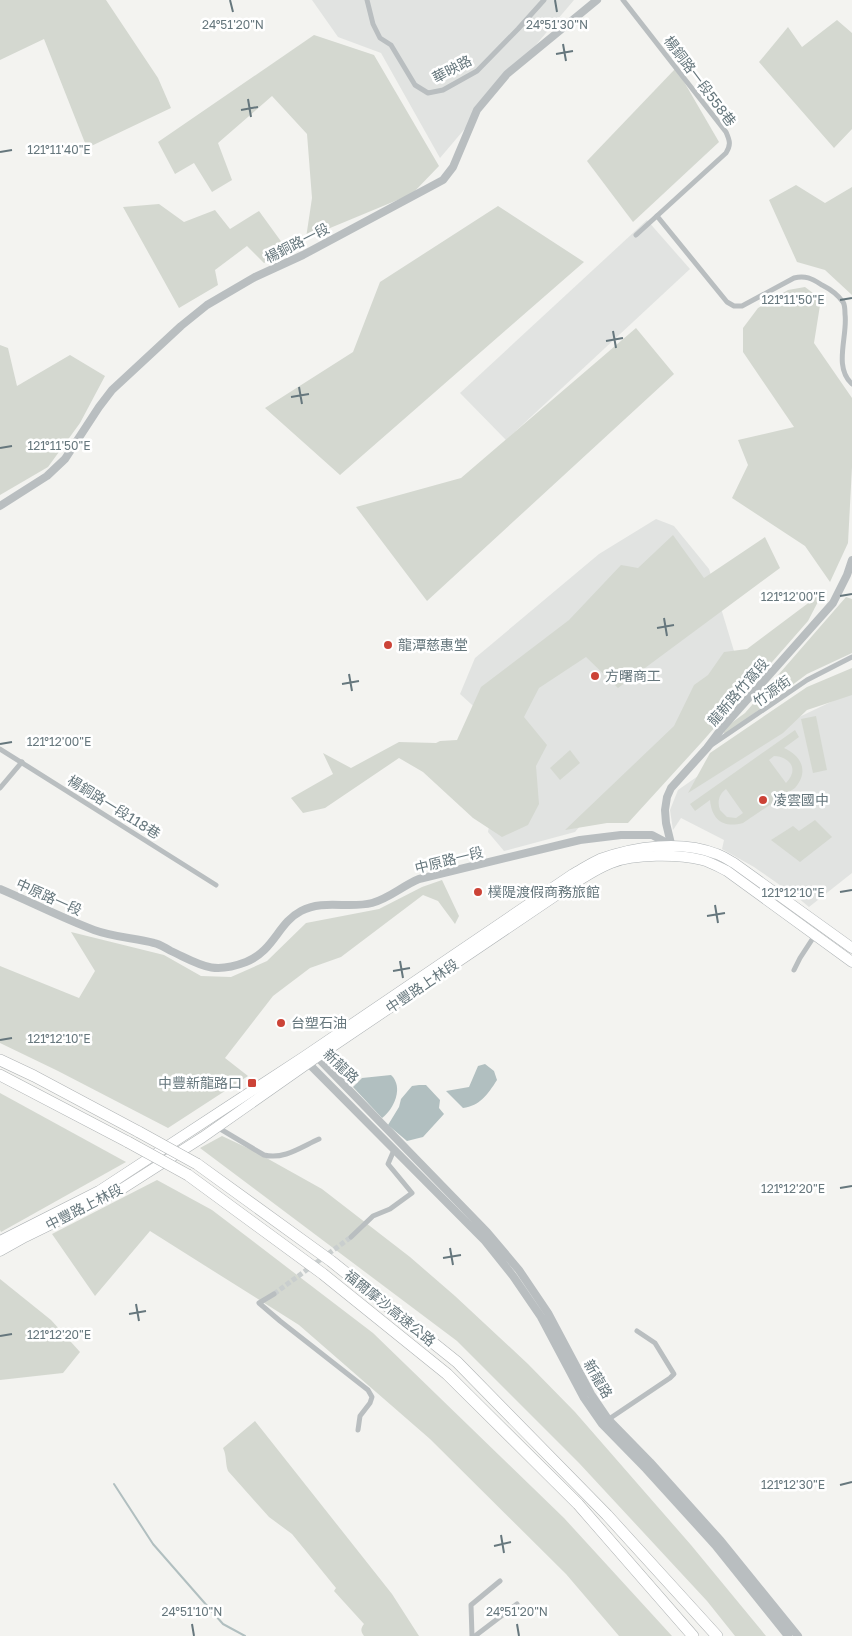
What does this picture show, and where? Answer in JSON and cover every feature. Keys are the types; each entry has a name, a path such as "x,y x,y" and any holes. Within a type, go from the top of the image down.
{"highway":[{"name":"福爾摩沙高速公路","path":"0,1060 34,1076 197,1164 331,1261 457,1362 607,1515 717,1636"},
{"name":"福爾摩沙高速公路","path":"0,1076 188,1175 323,1274 448,1374 578,1504 693,1636"}],"main road":[{"name":"中豐路上林段","path":"0,1251 117,1192 216,1127 573,874 598,860 643,848 672,851 704,860 727,871 852,962"},
{"name":"中豐路上林段","path":"672,851 693,848 716,854 734,863 852,948"},
{"name":"中豐路上林段","path":"0,1241 99,1191 310,1059"}],"street":[{"name":"華映路","path":"366,0 373,24 380,38 391,45 415,85 428,93 442,90 477,71 518,30 544,0"},
{"name":"楊銅路一段","path":"0,506 47,476 59,465 112,390 181,326 207,305 442,180 453,168 477,110 507,74 597,0"},
{"name":"楊銅路一段558巷","path":"623,0 726,132 730,141 730,147 726,153 636,235"},
{"path":"657,216 727,302 734,306 742,306 803,275 831,290 844,304 846,322 842,364 846,378 852,384"},
{"name":"龍新路竹窩段","path":"672,851 665,810 671,788 833,603 852,560"},
{"name":"竹源街","path":"707,748 807,680 852,657"},
{"name":"楊銅路一段118巷","path":"0,748 216,885"},
{"path":"0,788 22,762"},
{"name":"中原路一段","path":"0,889 96,931 156,943 204,967 228,968 258,956 300,911 333,904 358,906 372,903 393,895 404,886 419,879 580,840 621,835 652,835 672,851"},
{"path":"794,970 815,935"},
{"name":"新龍路","path":"310,1059 394,1150 485,1241 513,1276 541,1317 584,1398 715,1545 788,1636"},
{"name":"新龍路","path":"310,1059 487,1232 519,1270 548,1313 605,1422 650,1462 720,1541 798,1636"},
{"path":"216,1127 264,1155 272,1157 285,1155 319,1139"},
{"path":"351,1236 372,1216 390,1209 412,1193 388,1164 394,1150"},
{"path":"274,1294 259,1303 368,1390 372,1397 370,1403 360,1416 358,1430"},
{"path":"605,1422 674,1374 656,1343 637,1331"},
{"path":"474,1636 471,1605 500,1581"},
{"path":"474,1636 517,1604"}],"shaded area":[{"path":"0,0 106,0 158,78 171,108 87,148 44,39 0,60"},
{"path":"312,0 574,0 440,158 381,53 338,37"},
{"path":"837,20 852,33 852,129 834,148 759,62 788,27 802,47"},
{"path":"314,35 374,55 439,166 412,194 306,238 312,198 307,134 272,96 218,143 232,180 212,192 194,163 175,174 158,142"},
{"path":"676,68 719,142 633,222 587,161"},
{"path":"796,185 825,203 852,187 852,295 825,270 797,262 769,200"},
{"path":"159,204 184,222 215,210 230,229 259,211 288,251 264,263 247,246 215,270 218,285 179,308 123,207"},
{"path":"498,206 584,262 340,475 265,408 353,352 380,282"},
{"path":"647,220 690,269 506,440 460,393"},
{"path":"805,287 821,299 814,343 852,398 852,467 848,543 830,582 805,546 732,498 748,465 738,440 794,427 743,352 743,328 758,308 788,290"},
{"path":"636,328 674,374 427,601 356,507 461,478"},
{"path":"0,345 8,348 17,386 70,355 105,376 80,423 48,467 0,495"},
{"name":"方曙商工","path":"656,519 674,526 709,569 734,651 704,711 596,807 575,832 504,851 488,832 493,803 513,742 460,694 475,658 599,554"},
{"path":"673,535 704,578 765,537 780,568 618,688 586,657 539,688 524,717 547,745 536,766 539,804 528,825 502,837 473,818 423,772 399,758 325,808 303,813 291,798 333,774 323,753 351,768 399,742 436,743 457,740 481,687 569,620 621,565 638,568"},
{"path":"823,592 808,621 628,823 607,823 565,830 674,726 694,685 708,675 724,652 747,649"},
{"path":"846,597 852,599 852,653 807,674 725,734 723,731 726,727 745,713"},
{"path":"852,668 852,695 807,710 783,733 688,793 710,753 807,687"},
{"name":"凌雲國中","path":"852,692 852,873 809,907 754,867 722,849 724,840 681,818 673,830 670,810 678,790 748,741"},
{"path":"816,716 827,770 813,773 801,719"},
{"path":"795,730 799,737 784,748 795,755 802,765 802,776 795,788 743,823 730,824 720,821 713,813 710,800 695,811 690,804","holes":["774,756 785,759 791,765 792,773 786,783 769,760","726,789 743,813 736,818 727,817 720,810 719,798"]},
{"path":"570,750 580,763 560,780 550,768"},
{"path":"815,820 832,837 800,862 771,840 793,826 799,831"},
{"path":"442,880 459,916 455,924 438,901 423,895 341,957 310,968 273,996 225,1058 248,1076 168,1128 0,1043 0,966 79,998 95,971 71,932 164,955 201,976 231,977 267,961 306,923 379,909 422,887"},
{"path":"485,1064 494,1071 497,1080 479,1102 463,1108 446,1091 469,1087 478,1066"},
{"path":"391,1075 397,1086 396,1098 394,1104 382,1118 353,1087 362,1078"},
{"path":"426,1085 440,1100 439,1108 444,1114 423,1137 407,1141 388,1125 399,1107 401,1099 412,1086"},
{"path":"0,1093 126,1162 1,1232"},
{"path":"222,1136 254,1151 322,1189 410,1257 455,1296 528,1364 575,1412 691,1545 766,1636 735,1636 707,1601 579,1463 457,1341 200,1148"},
{"path":"157,1180 212,1210 373,1333 564,1518 672,1636 619,1636 566,1574 430,1439 299,1325 150,1231 95,1296 52,1234"},
{"path":"0,1279 51,1320 80,1352 63,1373 0,1380"},
{"path":"255,1421 392,1594 419,1636 364,1636 361,1630 364,1624 334,1591 336,1588 292,1534 269,1517 228,1471 223,1448"}],"waterway":[{"path":"114,1484 153,1544 223,1624 245,1636"}],"tunnel":[{"path":"274,1294 351,1237"}],"place":[{"name":"龍潭慈惠堂","path":"388,645"},
{"name":"方曙商工","path":"595,676"},
{"name":"凌雲國中","path":"763,800"},
{"name":"樸隄渡假商務旅館","path":"478,892"},
{"name":"台塑石油","path":"281,1023"},
{"name":"中豐新龍路口","path":"252,1083"}]}
